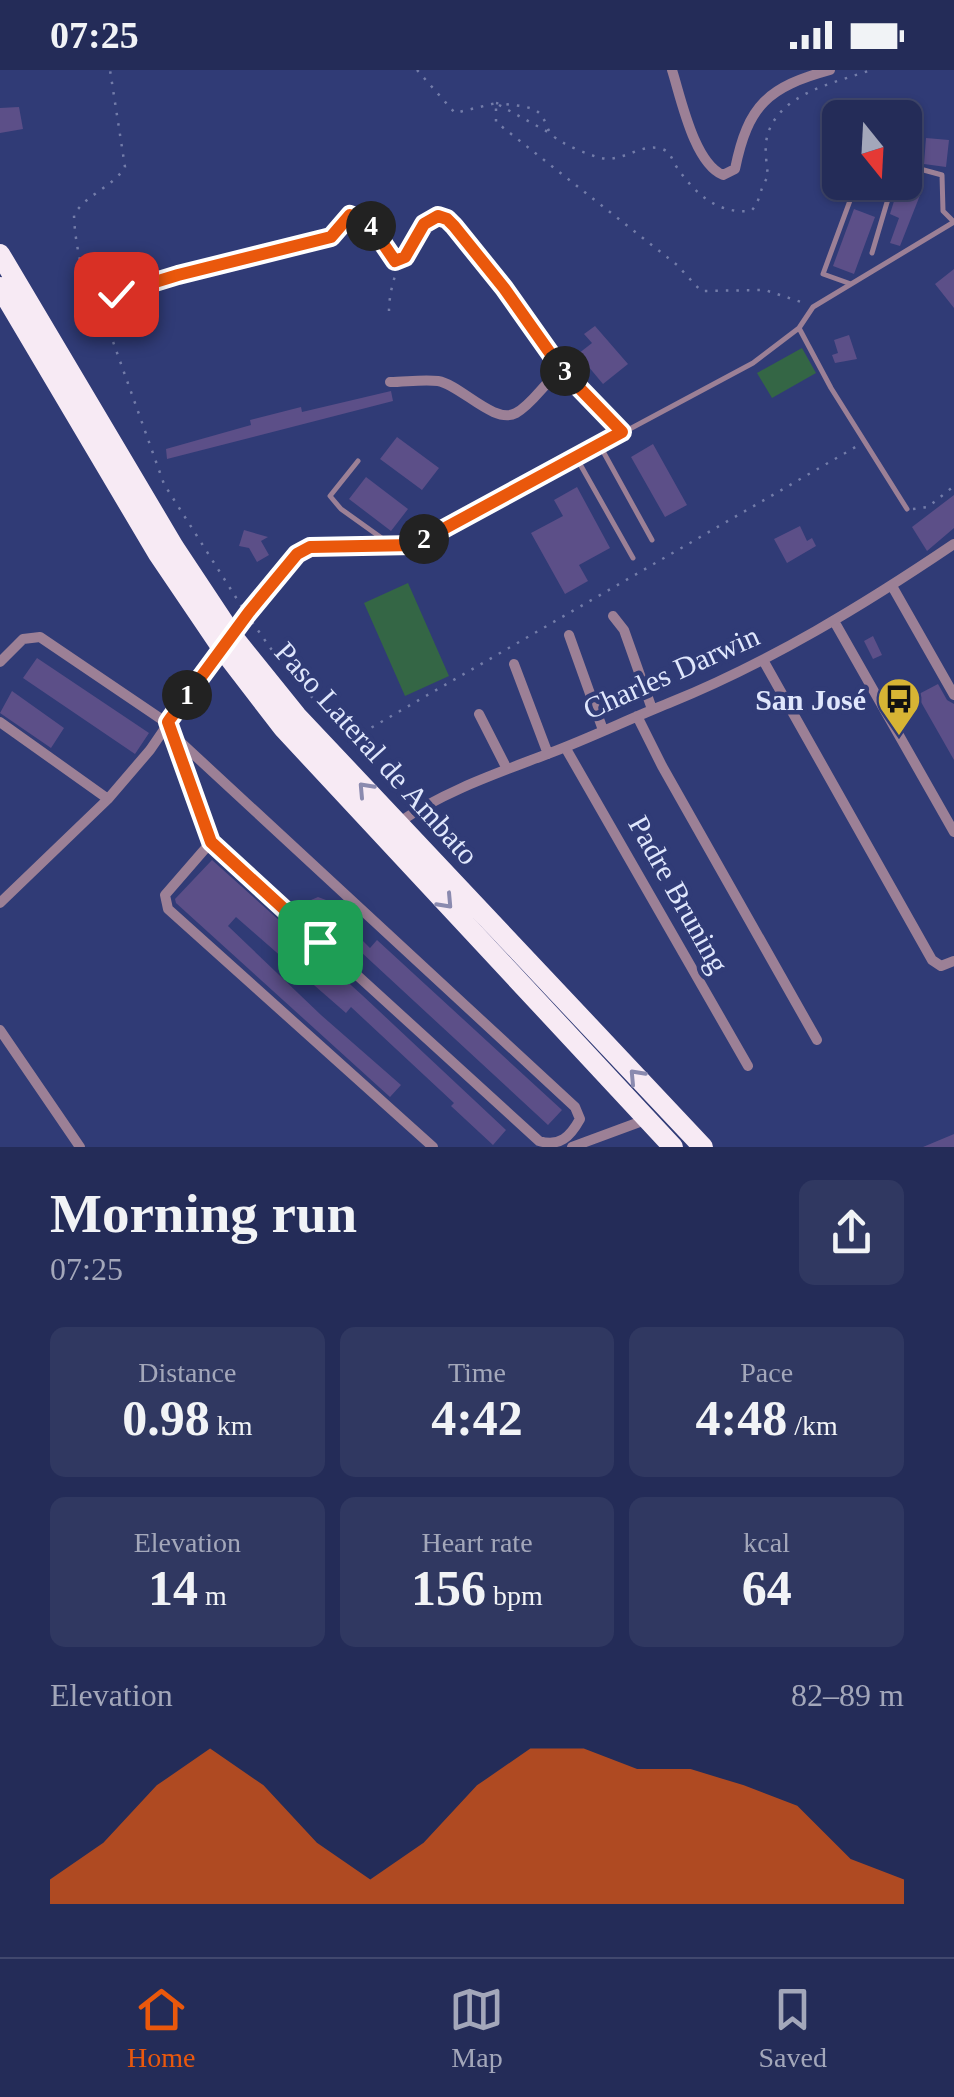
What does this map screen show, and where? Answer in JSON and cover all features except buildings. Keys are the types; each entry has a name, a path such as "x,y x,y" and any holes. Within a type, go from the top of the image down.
{"highway":[{"name":"Paso Lateral de Ambato","path":"0,254 174,547 235,638 297,716 397,824 673,1147"},
{"name":"Paso Lateral de Ambato","path":"0,287 158,554 223,650 283,728 702,1147"}],"street":[{"path":"672,70 700,150 709,165 724,174 735,169 742,136 753,112 771,93 793,80 830,70"},
{"path":"390,382 450,385 497,414 509,416 520,411 562,370 622,432"},
{"name":"Charles Darwin","path":"397,824 420,808 506,769 565,748 762,660 892,586 954,544"},
{"path":"892,586 954,695"},
{"path":"613,616 624,630 652,709"},
{"path":"834,621 954,832"},
{"path":"569,634 603,730"},
{"path":"0,662 23,639 40,638 168,722 211,842 539,1144 554,1144 570,1135 580,1119 575,1106 176,738"},
{"path":"762,660 932,960 941,966 954,962"},
{"path":"0,903 108,800 150,750 209,664"},
{"path":"514,664 548,754"},
{"path":"479,714 506,769"},
{"path":"637,716 816,1040"},
{"path":"0,722 108,800"},
{"name":"Padre Bruning","path":"565,748 748,1066"},
{"path":"211,842 164,895 168,909 433,1147"},
{"path":"2,1036 80,1147"},
{"path":"572,1147 646,1119"}],"lane":[{"path":"209,664 297,554 310,547 414,545 753,363 799,328 812,307 954,221 942,212 942,175 922,170"},
{"path":"851,284 823,274 855,187 888,198 872,254"},
{"path":"799,328 907,510"},
{"path":"599,444 652,540"},
{"path":"576,457 633,558"},
{"path":"358,462 330,496 341,510 392,546"}],"path":[{"path":"110,70 125,168 74,215 74,230 93,302 106,322 172,498 279,660 350,740 865,442"},
{"path":"417,70 455,113 496,103 496,122 677,265 701,291 765,290 786,294 812,307"},
{"path":"498,104 550,133"},
{"path":"106,322 105,307 116,294 331,237 350,215 369,223 395,261 405,257"},
{"path":"389,311 389,291 424,224 438,216 447,219 504,288 562,370"},
{"path":"907,510 928,506 954,486"}],"green space":[{"path":"802,348 816,373 772,398 757,373"},
{"path":"408,583 449,676 405,696 364,603"}],"place":[{"name":"San José","path":"899,737"}],"route":[{"path":"116,294 331,237 350,215 369,223 395,261 405,257 424,224 438,216 454,226 562,370 622,432 414,545 310,547 297,554 168,722 211,842 320,942"}]}
